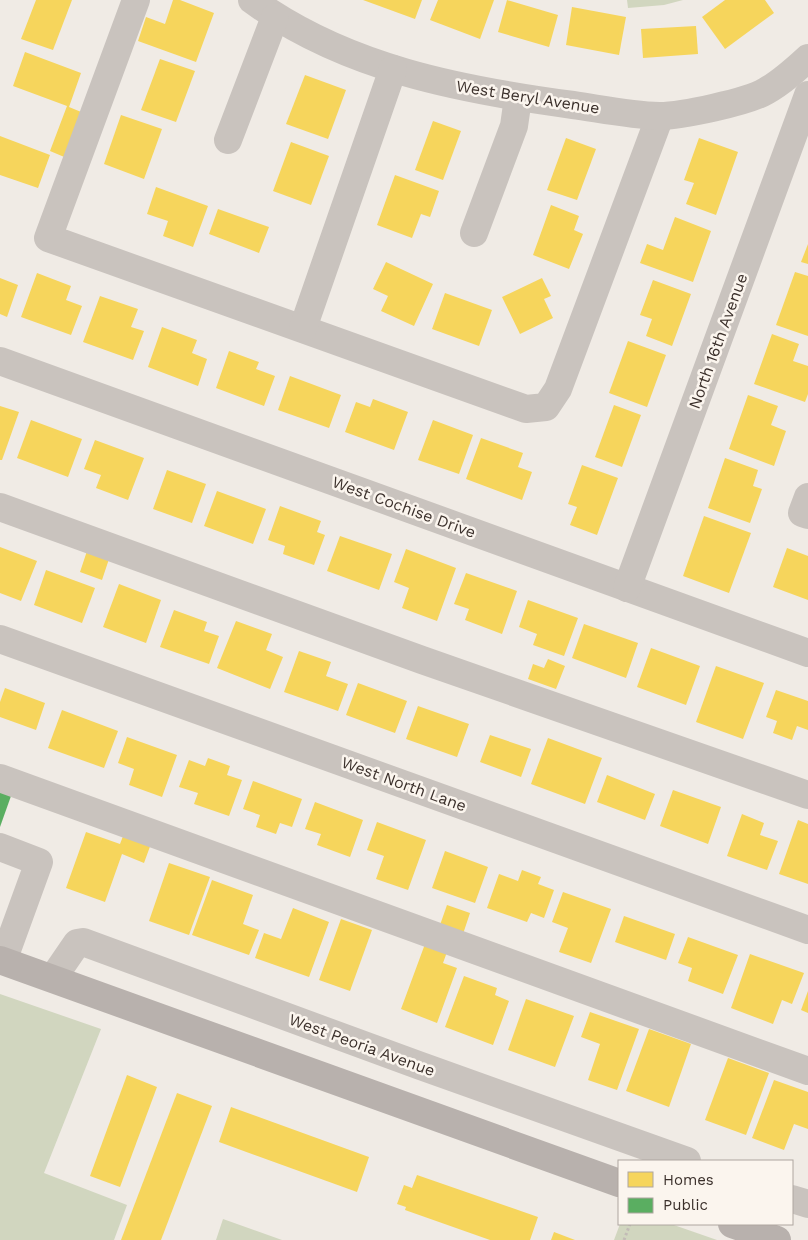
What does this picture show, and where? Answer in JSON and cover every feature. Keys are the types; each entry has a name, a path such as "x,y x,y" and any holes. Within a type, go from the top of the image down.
{"main road":[{"path":"2,960 618,1183"},
{"path":"735,1225 777,1240"}],"street":[{"path":"136,0 48,238 526,409 546,407 562,380 660,116"},
{"name":"West Beryl Avenue","path":"252,0 274,16 325,41 393,69 466,89 518,98 660,116 715,107 764,92 801,88"},
{"path":"228,140 274,16"},
{"name":"North 16th Avenue","path":"627,588 801,88 808,58"},
{"path":"303,328 393,69"},
{"path":"474,233 514,126 518,98"},
{"name":"West Cochise Drive","path":"0,361 808,653"},
{"path":"808,496 802,513 808,515"},
{"path":"0,507 422,660 808,795"},
{"name":"West North Lane","path":"0,639 808,930"},
{"path":"0,778 808,1071"},
{"path":"0,847 39,862 2,960"},
{"name":"West Peoria Avenue","path":"53,978 77,943 83,942 418,1066 684,1160"},
{"path":"793,1199 808,1204"}],"path":[{"path":"624,1240 630,1225"}],"green space":[{"path":"627,0 683,0 664,5 628,8"},
{"path":"0,994 101,1029 44,1173 127,1205 114,1240 0,1240"},
{"path":"223,1219 282,1240 216,1240"},
{"path":"620,1225 674,1225 717,1240 614,1240"}],"building: Homes":[{"path":"36,0 72,0 53,50 21,39"},
{"path":"173,0 180,0 214,13 196,62 138,41 146,17 165,24"},
{"path":"363,0 422,0 415,19"},
{"path":"438,0 494,0 480,39 430,20"},
{"path":"507,0 558,15 549,47 498,32"},
{"path":"725,0 765,0 774,13 725,49 702,17"},
{"path":"572,7 626,17 619,55 566,45"},
{"path":"696,26 698,54 643,58 641,29"},
{"path":"25,52 81,73 69,107 86,114 69,159 50,151 67,106 13,86"},
{"path":"160,59 195,71 176,122 141,110"},
{"path":"305,75 346,90 328,139 286,124"},
{"path":"121,115 162,129 144,179 104,164"},
{"path":"433,121 461,131 443,180 415,170"},
{"path":"0,136 50,155 38,188 0,175"},
{"path":"566,138 596,149 577,200 547,190"},
{"path":"699,138 738,152 716,215 686,204 694,183 684,180"},
{"path":"291,142 329,156 311,205 273,191"},
{"path":"395,175 439,191 430,217 421,214 412,238 377,225"},
{"path":"156,187 208,206 193,247 163,236 168,221 147,214"},
{"path":"551,205 579,216 574,230 583,234 569,269 533,255"},
{"path":"218,209 269,227 259,253 209,234"},
{"path":"675,217 711,231 693,282 640,263 647,244 663,250"},
{"path":"808,244 808,264 801,262"},
{"path":"386,262 433,284 414,326 381,311 388,296 373,289"},
{"path":"795,272 808,276 808,336 776,325"},
{"path":"37,273 71,286 66,300 82,306 71,335 21,317"},
{"path":"0,278 18,285 7,317 0,314"},
{"path":"542,278 551,296 544,299 553,318 520,334 502,297"},
{"path":"653,280 691,294 672,346 646,336 652,319 640,315"},
{"path":"445,293 492,310 479,346 432,329"},
{"path":"100,296 138,309 131,327 144,331 133,360 83,342"},
{"path":"162,327 197,340 192,353 207,359 198,386 148,367"},
{"path":"772,334 799,344 793,361 808,366 808,394 805,402 754,384"},
{"path":"628,341 666,355 647,407 609,393"},
{"path":"229,351 259,362 256,369 275,376 264,406 216,388"},
{"path":"290,376 341,395 329,428 278,410"},
{"path":"748,395 778,406 771,425 786,431 774,466 729,449"},
{"path":"373,399 408,412 394,450 345,432 356,402 370,407"},
{"path":"614,405 641,415 622,467 595,457"},
{"path":"0,406 19,412 2,460 0,460"},
{"path":"31,420 82,439 68,477 17,458"},
{"path":"433,420 473,435 459,474 418,460"},
{"path":"481,438 523,453 518,467 532,472 522,500 466,479"},
{"path":"95,440 144,458 128,500 96,488 101,475 84,469"},
{"path":"725,458 758,470 753,486 762,489 750,523 708,508"},
{"path":"582,465 618,478 597,535 570,525 577,507 568,504"},
{"path":"167,470 206,484 192,523 153,509"},
{"path":"217,491 266,509 253,544 204,526"},
{"path":"280,506 321,521 317,532 325,535 314,565 283,554 285,546 268,540"},
{"path":"704,516 751,533 729,593 683,576"},
{"path":"340,536 392,554 379,590 327,571"},
{"path":"89,545 111,553 102,580 80,572"},
{"path":"0,547 37,561 21,601 0,593"},
{"path":"787,548 808,556 808,600 773,587"},
{"path":"406,549 456,568 437,621 402,608 409,588 394,582"},
{"path":"46,570 95,588 82,623 34,605"},
{"path":"466,573 517,591 502,634 465,620 469,609 454,604"},
{"path":"119,584 161,600 146,643 103,627"},
{"path":"528,600 578,618 564,656 533,645 537,634 519,627"},
{"path":"174,610 207,622 204,631 219,636 209,664 160,647"},
{"path":"236,621 272,634 266,650 283,657 270,689 217,668"},
{"path":"584,624 638,643 626,678 572,658"},
{"path":"651,648 700,666 686,705 637,687"},
{"path":"299,651 331,662 326,676 348,684 338,711 284,692"},
{"path":"548,659 565,666 556,689 528,679 533,664 544,668"},
{"path":"716,666 764,683 743,739 696,722"},
{"path":"358,683 407,701 395,733 346,715"},
{"path":"5,688 45,703 36,730 0,717 0,702"},
{"path":"776,690 808,701 808,730 797,726 792,740 773,733 777,721 766,717"},
{"path":"418,706 469,724 457,757 406,739"},
{"path":"62,710 118,731 104,768 48,748"},
{"path":"490,735 531,749 521,777 480,762"},
{"path":"127,737 177,755 162,797 129,785 134,769 118,763"},
{"path":"548,738 602,758 585,804 531,784"},
{"path":"208,758 230,766 227,775 242,780 229,816 194,804 198,793 179,787 189,760 205,766"},
{"path":"607,775 655,794 645,820 597,802"},
{"path":"253,781 302,799 292,827 280,823 276,834 256,827 260,815 243,809"},
{"path":"673,790 721,807 708,844 660,826"},
{"path":"315,802 363,820 350,857 317,845 321,834 305,829"},
{"path":"742,814 764,823 760,835 778,841 767,870 727,856"},
{"path":"798,820 808,824 808,884 779,874"},
{"path":"377,822 426,840 408,890 376,879 384,856 367,850"},
{"path":"125,831 152,841 144,863 122,854 105,902 66,888 86,832 120,844"},
{"path":"445,851 488,867 475,903 432,888"},
{"path":"169,863 210,877 189,935 149,921"},
{"path":"522,870 541,877 538,884 554,890 544,918 531,913 527,922 487,908 499,874 518,881"},
{"path":"212,880 253,895 243,924 259,930 249,955 192,935"},
{"path":"563,892 611,909 591,963 559,952 568,928 552,922"},
{"path":"447,905 470,913 463,934 440,925"},
{"path":"293,908 329,922 309,977 255,958 264,933 281,939"},
{"path":"624,916 675,934 666,960 615,942"},
{"path":"341,919 372,930 350,991 319,980"},
{"path":"688,937 738,955 723,994 688,981 692,968 678,963"},
{"path":"425,944 447,952 443,963 457,968 437,1023 401,1009"},
{"path":"750,954 804,973 792,1004 782,1000 773,1024 731,1008"},
{"path":"464,976 497,988 495,995 509,1001 493,1045 445,1027"},
{"path":"808,991 808,1013 801,1010"},
{"path":"526,999 574,1016 555,1067 508,1050"},
{"path":"590,1012 639,1029 617,1090 588,1080 600,1044 581,1037"},
{"path":"649,1029 691,1044 669,1107 626,1091"},
{"path":"728,1058 769,1073 746,1135 705,1120"},
{"path":"127,1075 157,1087 120,1187 90,1176"},
{"path":"774,1080 808,1092 808,1129 794,1124 784,1150 752,1138"},
{"path":"177,1093 212,1106 161,1240 121,1240"},
{"path":"231,1107 369,1157 357,1192 219,1142"},
{"path":"417,1175 538,1217 530,1240 490,1240 405,1210 406,1207 397,1204 404,1185 412,1188"},
{"path":"554,1232 575,1240 551,1240"}],"building: Public":[{"path":"0,792 11,796 0,827"}]}
